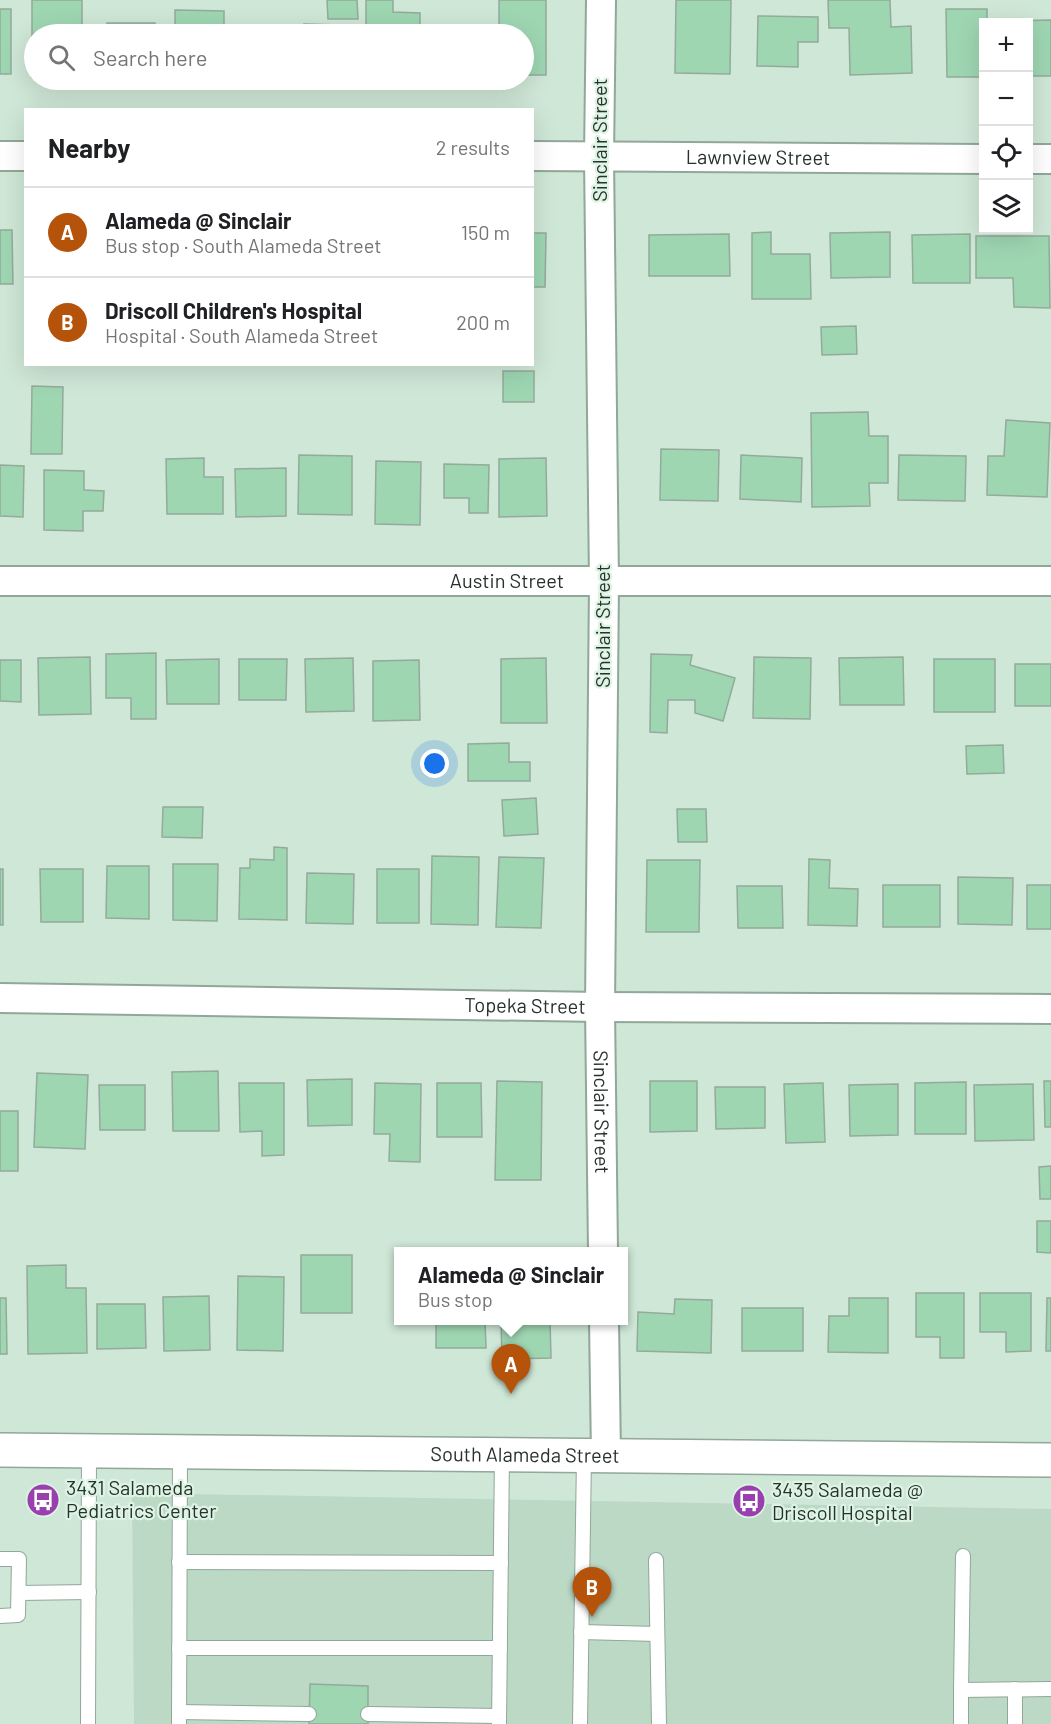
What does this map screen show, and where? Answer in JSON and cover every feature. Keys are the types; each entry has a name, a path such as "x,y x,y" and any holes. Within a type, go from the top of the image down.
{"main road":[{"name":"South Alameda Street","path":"0,1450 1051,1460"}],"street":[{"name":"Sinclair Street","path":"602,0 600,157 604,582 600,1007 603,1247"},
{"path":"0,156 24,156"},
{"name":"Lawnview Street","path":"534,156 979,159"},
{"path":"1033,159 1051,159"},
{"name":"Austin Street","path":"0,581 1051,581"},
{"name":"Topeka Street","path":"0,998 600,1007 1051,1009"},
{"path":"595,1455 604,1325"}],"lane":[{"path":"88,1724 89,1451"},
{"path":"180,1452 179,1718 309,1714"},
{"path":"368,1714 499,1720 502,1454"},
{"path":"580,1724 581,1632 595,1455"},
{"path":"961,1724 963,1556"},
{"path":"0,1559 19,1559 18,1615 0,1616"},
{"path":"656,1560 659,1724"},
{"path":"179,1562 501,1563"},
{"path":"19,1593 89,1593"},
{"path":"581,1632 657,1634"},
{"path":"179,1648 500,1648"},
{"path":"1015,1689 1015,1724"},
{"path":"961,1690 1051,1689"}],"shaded area":[{"path":"132,1493 1051,1509 1051,1724 134,1724"}],"building":[{"path":"32,0 82,0 82,24 32,24"},
{"path":"327,0 357,0 358,19 328,19"},
{"path":"366,0 393,0 393,12 420,13 420,24 366,24"},
{"path":"499,0 546,0 546,75 534,75 534,24 499,24"},
{"path":"676,0 731,0 730,74 675,73"},
{"path":"828,0 890,0 891,27 911,26 912,73 850,75 849,28 829,28"},
{"path":"0,9 11,9 11,74 0,74"},
{"path":"946,9 987,9 987,18 979,18 979,77 947,77"},
{"path":"175,10 224,11 224,24 175,24"},
{"path":"758,16 818,17 818,42 798,42 798,67 757,66"},
{"path":"1033,20 1051,20 1051,76 1033,76"},
{"path":"107,23 155,23 155,24"},
{"path":"0,230 12,230 13,284 0,284"},
{"path":"771,232 771,254 810,254 811,299 752,299 752,233"},
{"path":"890,232 890,277 831,278 830,233"},
{"path":"534,233 546,233 545,287 534,287"},
{"path":"729,234 730,276 649,276 649,235"},
{"path":"970,234 970,283 913,283 912,235"},
{"path":"976,236 1049,236 1050,308 1014,307 1013,278 976,278"},
{"path":"856,326 857,354 822,355 821,327"},
{"path":"503,371 534,371 534,402 503,402"},
{"path":"32,386 63,387 62,454 31,454"},
{"path":"868,412 869,436 888,436 888,483 869,483 870,506 812,507 811,413"},
{"path":"1006,420 1050,423 1047,497 987,495 988,456 1004,456"},
{"path":"661,449 719,450 718,501 660,500"},
{"path":"299,455 352,456 352,515 298,514"},
{"path":"741,455 802,458 801,502 740,499"},
{"path":"899,455 966,456 965,501 898,500"},
{"path":"204,458 204,477 223,477 223,514 167,514 166,459"},
{"path":"546,458 547,516 499,517 499,459"},
{"path":"376,461 421,462 420,525 375,524"},
{"path":"444,464 489,465 488,513 469,513 469,498 444,498"},
{"path":"0,465 24,466 23,517 0,516"},
{"path":"286,468 286,516 236,517 235,469"},
{"path":"44,470 84,471 84,490 104,491 103,511 83,511 83,531 44,530"},
{"path":"156,653 156,719 131,719 131,698 106,698 106,654"},
{"path":"651,654 692,655 690,665 735,678 723,721 695,713 695,700 668,700 667,733 650,732"},
{"path":"90,657 91,714 39,715 38,658"},
{"path":"754,657 811,658 810,719 753,718"},
{"path":"903,657 904,705 840,705 839,658"},
{"path":"353,658 354,711 306,712 305,659"},
{"path":"546,658 547,723 501,723 501,659"},
{"path":"219,659 219,704 167,704 166,660"},
{"path":"239,659 287,659 286,700 239,700"},
{"path":"934,659 995,659 995,712 934,712"},
{"path":"0,660 21,660 21,702 0,701"},
{"path":"419,660 420,720 373,721 373,661"},
{"path":"1015,664 1051,664 1051,706 1015,706"},
{"path":"509,743 509,762 530,762 530,781 468,781 468,744"},
{"path":"1003,745 1004,773 967,774 966,746"},
{"path":"536,798 538,834 504,836 502,800"},
{"path":"163,807 203,807 202,838 162,837"},
{"path":"677,809 706,809 707,842 678,842"},
{"path":"274,847 287,848 287,920 239,919 240,868 250,868 250,859 274,860"},
{"path":"432,856 479,857 478,925 431,924"},
{"path":"499,857 544,858 541,928 496,927"},
{"path":"809,859 830,860 829,888 858,889 857,926 808,925"},
{"path":"647,860 700,860 699,932 646,932"},
{"path":"173,864 218,864 217,921 173,920"},
{"path":"107,866 149,866 149,919 106,918"},
{"path":"0,869 3,869 3,925 0,925"},
{"path":"40,869 83,869 83,922 41,922"},
{"path":"377,869 419,869 419,923 377,923"},
{"path":"307,873 354,874 353,924 306,923"},
{"path":"958,877 1013,878 1012,925 958,924"},
{"path":"883,885 940,885 940,927 883,927"},
{"path":"1027,885 1051,885 1051,929 1027,929"},
{"path":"737,886 782,886 783,928 738,928"},
{"path":"218,1071 219,1131 173,1131 172,1072"},
{"path":"37,1073 88,1075 85,1149 34,1147"},
{"path":"352,1079 352,1125 308,1126 307,1080"},
{"path":"497,1081 542,1082 541,1180 495,1180"},
{"path":"650,1081 697,1081 697,1131 650,1132"},
{"path":"1044,1081 1051,1081 1051,1127 1045,1127"},
{"path":"966,1082 966,1134 915,1134 915,1083"},
{"path":"239,1083 284,1083 284,1155 262,1156 262,1131 240,1132"},
{"path":"375,1083 421,1084 420,1162 389,1161 390,1134 374,1134"},
{"path":"437,1083 481,1083 482,1137 437,1137"},
{"path":"823,1083 825,1142 786,1143 784,1084"},
{"path":"898,1084 898,1135 850,1136 849,1085"},
{"path":"1033,1084 1034,1140 975,1141 974,1085"},
{"path":"99,1085 145,1085 145,1130 100,1130"},
{"path":"715,1087 765,1087 765,1128 716,1129"},
{"path":"0,1111 18,1111 18,1171 0,1171"},
{"path":"1051,1166 1051,1199 1040,1199 1039,1167"},
{"path":"1037,1221 1051,1221 1051,1253 1037,1252"},
{"path":"301,1255 352,1255 352,1313 301,1313"},
{"path":"66,1265 66,1288 86,1288 87,1353 28,1354 27,1266"},
{"path":"238,1276 284,1277 283,1351 237,1350"},
{"path":"916,1293 964,1293 964,1358 940,1358 940,1337 916,1337"},
{"path":"980,1293 1031,1293 1031,1351 1006,1352 1006,1332 980,1332"},
{"path":"209,1296 210,1350 164,1351 163,1297"},
{"path":"0,1298 6,1298 7,1354 0,1354"},
{"path":"849,1298 888,1298 888,1353 828,1352 829,1316 849,1316"},
{"path":"1047,1298 1051,1298 1051,1351 1046,1351"},
{"path":"675,1299 712,1300 711,1353 637,1351 638,1312 674,1314"},
{"path":"97,1304 145,1304 146,1348 97,1349"},
{"path":"742,1308 803,1308 803,1351 742,1351"},
{"path":"436,1325 485,1325 486,1348 436,1348"},
{"path":"501,1325 550,1325 551,1358 502,1359"},
{"path":"310,1684 368,1686 368,1724 309,1724"}],"place":[{"name":"Alameda @ Sinclair","path":"511,1394"},
{"name":"3431 Salameda Pediatrics Center","path":"43,1500"},
{"name":"3435 Salameda @ Driscoll Hospital","path":"749,1501"},
{"name":"Driscoll Children's Hospital","path":"592,1617"}]}
